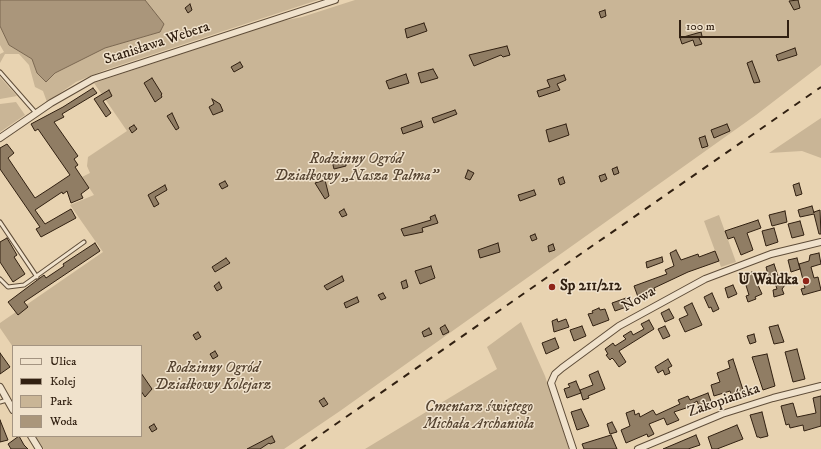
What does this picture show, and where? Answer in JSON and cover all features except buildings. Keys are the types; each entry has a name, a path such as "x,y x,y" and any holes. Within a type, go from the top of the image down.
{"street":[{"name":"Stanisława Webera","path":"0,138 79,85 95,78 334,0"},
{"name":"Nowa","path":"573,449 551,383 555,374 562,368 619,326 705,279 772,254 821,242"},
{"name":"Zakopiańska","path":"638,449 722,414 773,398 821,386"},
{"path":"0,387 3,401 12,409"},
{"path":"32,437 39,449"}],"lane":[{"path":"0,72 36,113"},
{"path":"0,222 37,277"},
{"path":"0,279 8,287 24,285 84,242"}],"green space":[{"path":"145,0 318,0 105,70 76,82 47,102 43,91 35,87 29,65 19,54 5,54 0,63 0,54 4,52 0,45 0,26 9,45 32,59 37,73 46,82 55,73 105,48 160,32 163,24"},
{"name":"Rodzinny Ogród Działkowy „Nasza Palma”","path":"355,0 821,0 821,65 756,115 340,411 284,449 44,449 36,437 142,437 142,345 12,346 0,328 0,323 103,252 70,205 94,195 82,177 90,173 87,166 88,157 127,131 94,83 277,22 302,17"},
{"path":"0,77 17,96 0,99"},
{"path":"16,102 25,115 0,132 0,104"},
{"path":"821,118 821,158 802,151 769,153"},
{"path":"719,215 736,262 721,267 704,221"},
{"name":"Cmentarz świętego Michała Archanioła","path":"521,322 545,376 569,449 365,449 497,369 487,347"}],"water":[{"path":"0,0 145,0 164,24 160,32 105,48 55,73 46,82 37,73 32,59 9,45 0,26"}],"railway":[{"path":"300,449 821,87"}],"place":[{"name":"U Waldka","path":"806,281"},
{"name":"Sp 211/212","path":"552,287"}],"park label":[{"name":"Rodzinny Ogród Działkowy Kolejarz","path":"213,378"}]}
